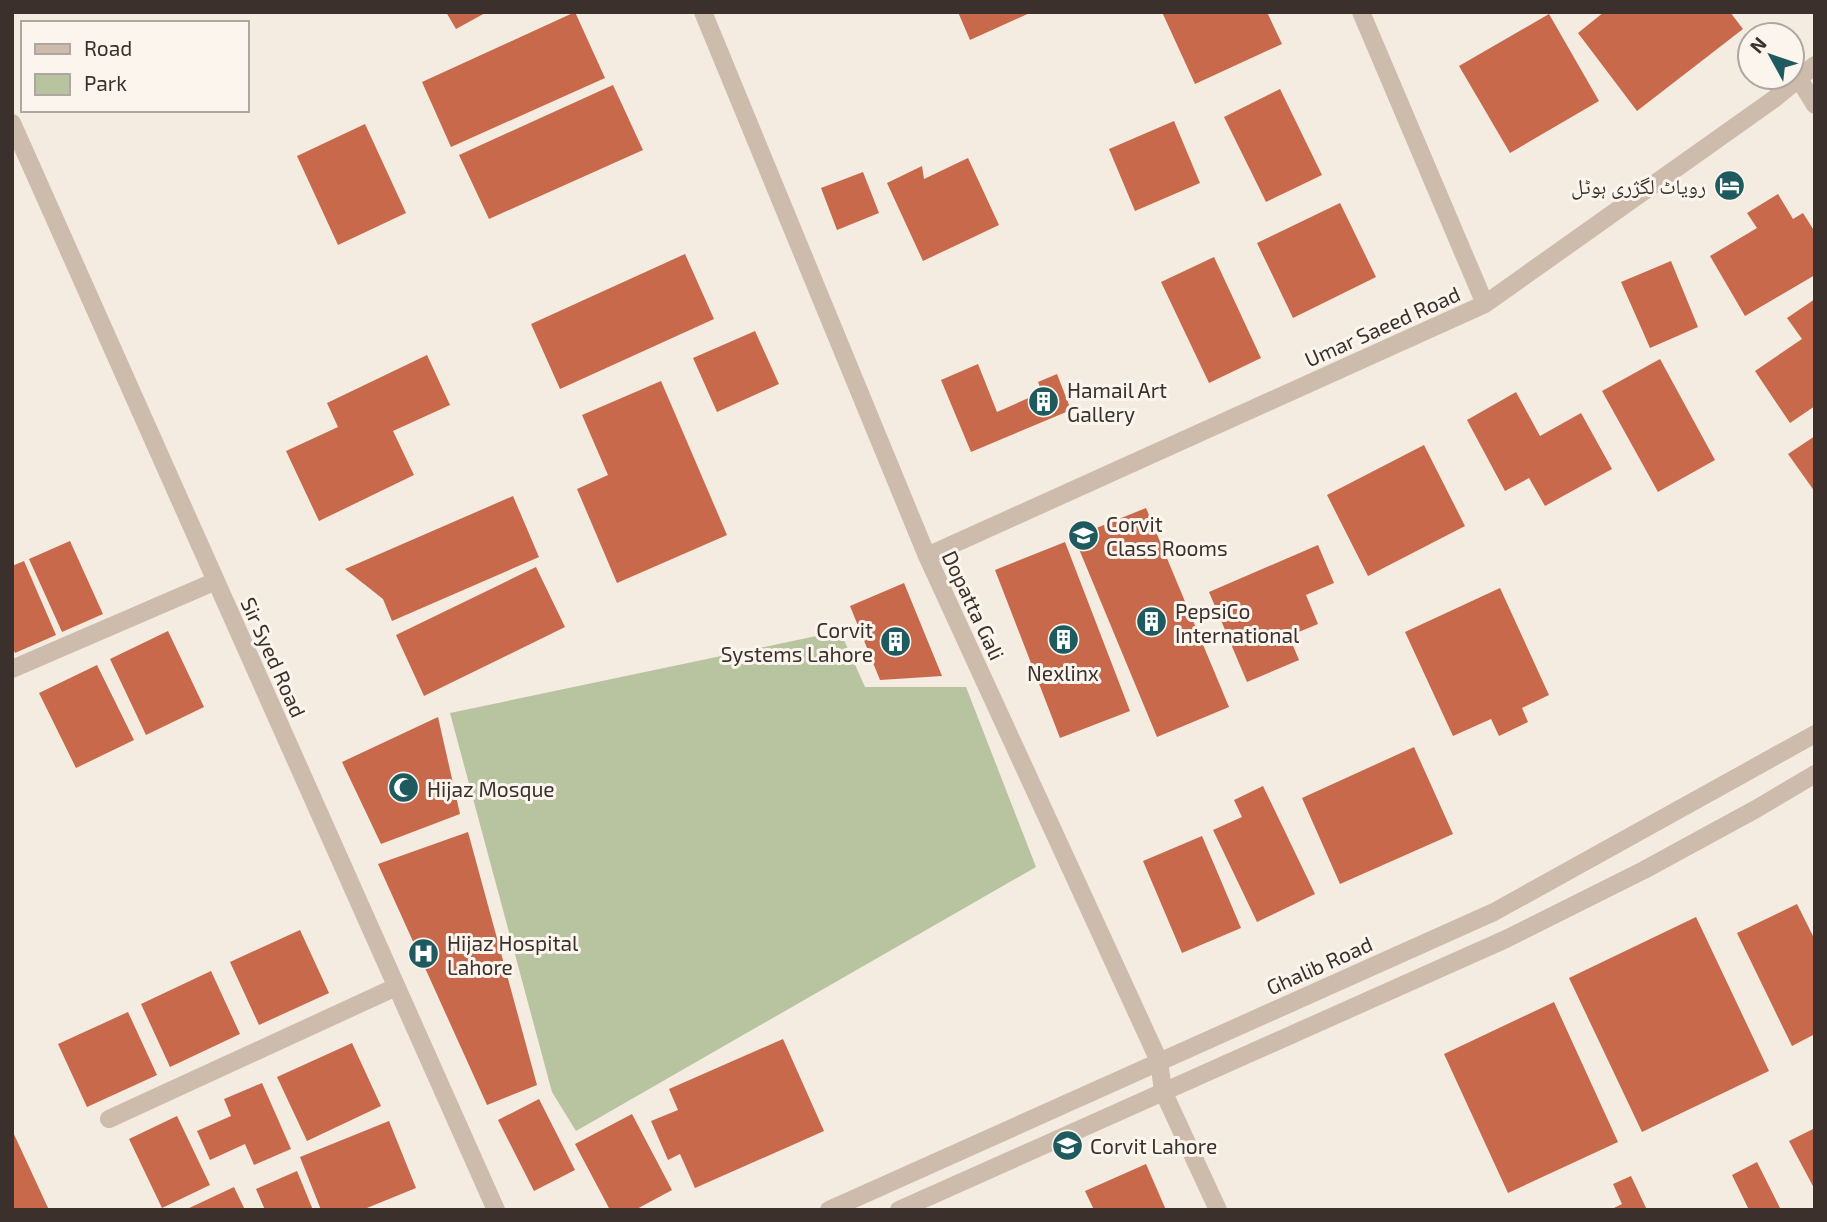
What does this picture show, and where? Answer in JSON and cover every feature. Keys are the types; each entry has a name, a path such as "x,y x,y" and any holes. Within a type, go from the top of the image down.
{"street":[{"name":"Dopatta Gali","path":"703,12 927,556 1159,1061 1163,1091 1218,1210"},
{"path":"1361,12 1485,304"},
{"name":"Umar Saeed Road","path":"927,556 1485,304 1782,91"},
{"name":"Sir Syed Road","path":"12,123 496,1210"},
{"path":"12,668 216,581"},
{"name":"Ghalib Road","path":"829,1210 1494,912 1815,734"},
{"path":"899,1210 1506,939 1644,870 1815,774"},
{"path":"1494,912 1506,939"},
{"path":"109,1119 396,987"}],"green space":[{"path":"840,631 865,687 966,687 1036,867 576,1131 552,1092 450,713"}],"building":[{"path":"446,12 487,12 456,29"},
{"path":"575,12 605,78 451,147 422,82"},
{"path":"958,12 1032,12 970,40"},
{"path":"1162,12 1267,12 1282,44 1195,84"},
{"path":"1604,12 1730,12 1737,21 1736,34 1637,111 1578,33"},
{"path":"1549,14 1599,101 1510,153 1459,66"},
{"path":"613,85 643,150 489,219 459,155"},
{"path":"1280,89 1322,175 1266,202 1224,117"},
{"path":"1174,121 1200,183 1135,211 1109,149"},
{"path":"365,124 406,213 338,245 297,156"},
{"path":"968,158 999,225 923,261 887,183 922,166 924,179"},
{"path":"863,172 879,213 837,230 821,188"},
{"path":"1778,194 1793,219 1803,213 1815,232 1815,275 1745,316 1710,256 1757,228 1747,213"},
{"path":"1340,203 1376,277 1293,318 1257,243"},
{"path":"685,254 714,319 560,389 531,324"},
{"path":"1214,257 1261,358 1209,383 1161,282"},
{"path":"1671,261 1698,327 1650,348 1621,282"},
{"path":"1815,299 1815,406 1790,423 1755,371 1802,339 1787,318"},
{"path":"755,331 779,384 717,412 693,358"},
{"path":"427,355 450,405 393,431 414,475 319,521 286,451 338,427 327,403"},
{"path":"1660,359 1715,460 1658,492 1602,391"},
{"name":"Hamail Art Gallery","path":"978,364 997,412 1042,392 1038,382 1057,374 1071,410 971,452 941,380"},
{"path":"661,381 727,535 617,583 577,489 608,475 582,415"},
{"path":"1516,392 1540,436 1581,413 1612,469 1545,506 1529,478 1505,491 1467,420"},
{"path":"1815,436 1815,492 1788,454"},
{"path":"1424,445 1465,526 1368,576 1327,495"},
{"path":"513,496 539,557 392,621 383,599 345,569"},
{"name":"PepsiCo International","path":"1146,508 1229,707 1157,737 1074,537"},
{"path":"70,541 103,614 62,632 29,559"},
{"name":"Nexlinx","path":"1065,542 1130,711 1060,738 995,570"},
{"path":"1318,545 1334,583 1306,595 1318,624 1289,636 1299,660 1247,682 1209,592"},
{"path":"24,561 56,635 15,653 12,646 12,566"},
{"path":"536,567 565,627 424,696 396,635"},
{"name":"Corvit Systems Lahore","path":"904,583 942,676 880,680 850,606"},
{"path":"1500,588 1549,695 1522,708 1528,722 1499,736 1491,719 1453,736 1405,632"},
{"path":"168,631 204,707 146,735 110,659"},
{"path":"97,665 134,740 76,768 39,693"},
{"name":"Hijaz Mosque","path":"438,717 460,814 381,844 342,762"},
{"path":"1414,747 1453,834 1340,884 1302,798"},
{"path":"1263,786 1315,894 1257,922 1213,830 1242,817 1234,800"},
{"path":"468,832 537,1085 487,1105 378,864"},
{"path":"1202,836 1241,928 1182,953 1143,861"},
{"path":"1797,904 1815,940 1815,1034 1792,1046 1737,933"},
{"path":"1696,917 1769,1071 1642,1132 1569,978"},
{"path":"300,930 329,993 259,1025 230,962"},
{"path":"211,971 240,1034 170,1067 141,1004"},
{"path":"1554,1002 1618,1142 1508,1193 1444,1054"},
{"path":"128,1012 157,1075 87,1107 58,1044"},
{"path":"783,1039 824,1131 695,1188 680,1154 668,1160 651,1121 678,1110 669,1089"},
{"path":"352,1043 381,1106 307,1141 277,1077"},
{"path":"262,1083 291,1149 254,1165 245,1144 210,1160 197,1131 231,1116 224,1099"},
{"path":"539,1099 575,1170 534,1191 498,1120"},
{"path":"632,1114 672,1190 635,1210 610,1210 575,1144"},
{"path":"177,1116 210,1185 162,1208 129,1139"},
{"path":"389,1121 416,1188 362,1210 321,1210 300,1157"},
{"path":"1815,1128 1815,1190 1789,1141"},
{"path":"12,1130 49,1210 12,1210"},
{"path":"1757,1162 1781,1210 1749,1210 1732,1175"},
{"path":"1146,1164 1166,1210 1094,1210 1085,1191"},
{"path":"297,1171 313,1210 265,1210 256,1189"},
{"path":"1631,1176 1647,1210 1610,1210 1622,1204 1613,1184"},
{"path":"234,1187 245,1210 185,1210"}],"place":[{"name":"رویاٹ لگژری ہوٹل","path":"1729,185"},
{"name":"Hamail Art Gallery","path":"1044,401"},
{"name":"Corvit Class Rooms","path":"1083,535"},
{"name":"PepsiCo International","path":"1152,622"},
{"name":"Nexlinx","path":"1063,640"},
{"name":"Corvit Systems Lahore","path":"896,641"},
{"name":"Hijaz Mosque","path":"404,788"},
{"name":"Hijaz Hospital Lahore","path":"424,954"},
{"name":"Corvit Lahore","path":"1067,1145"}]}
